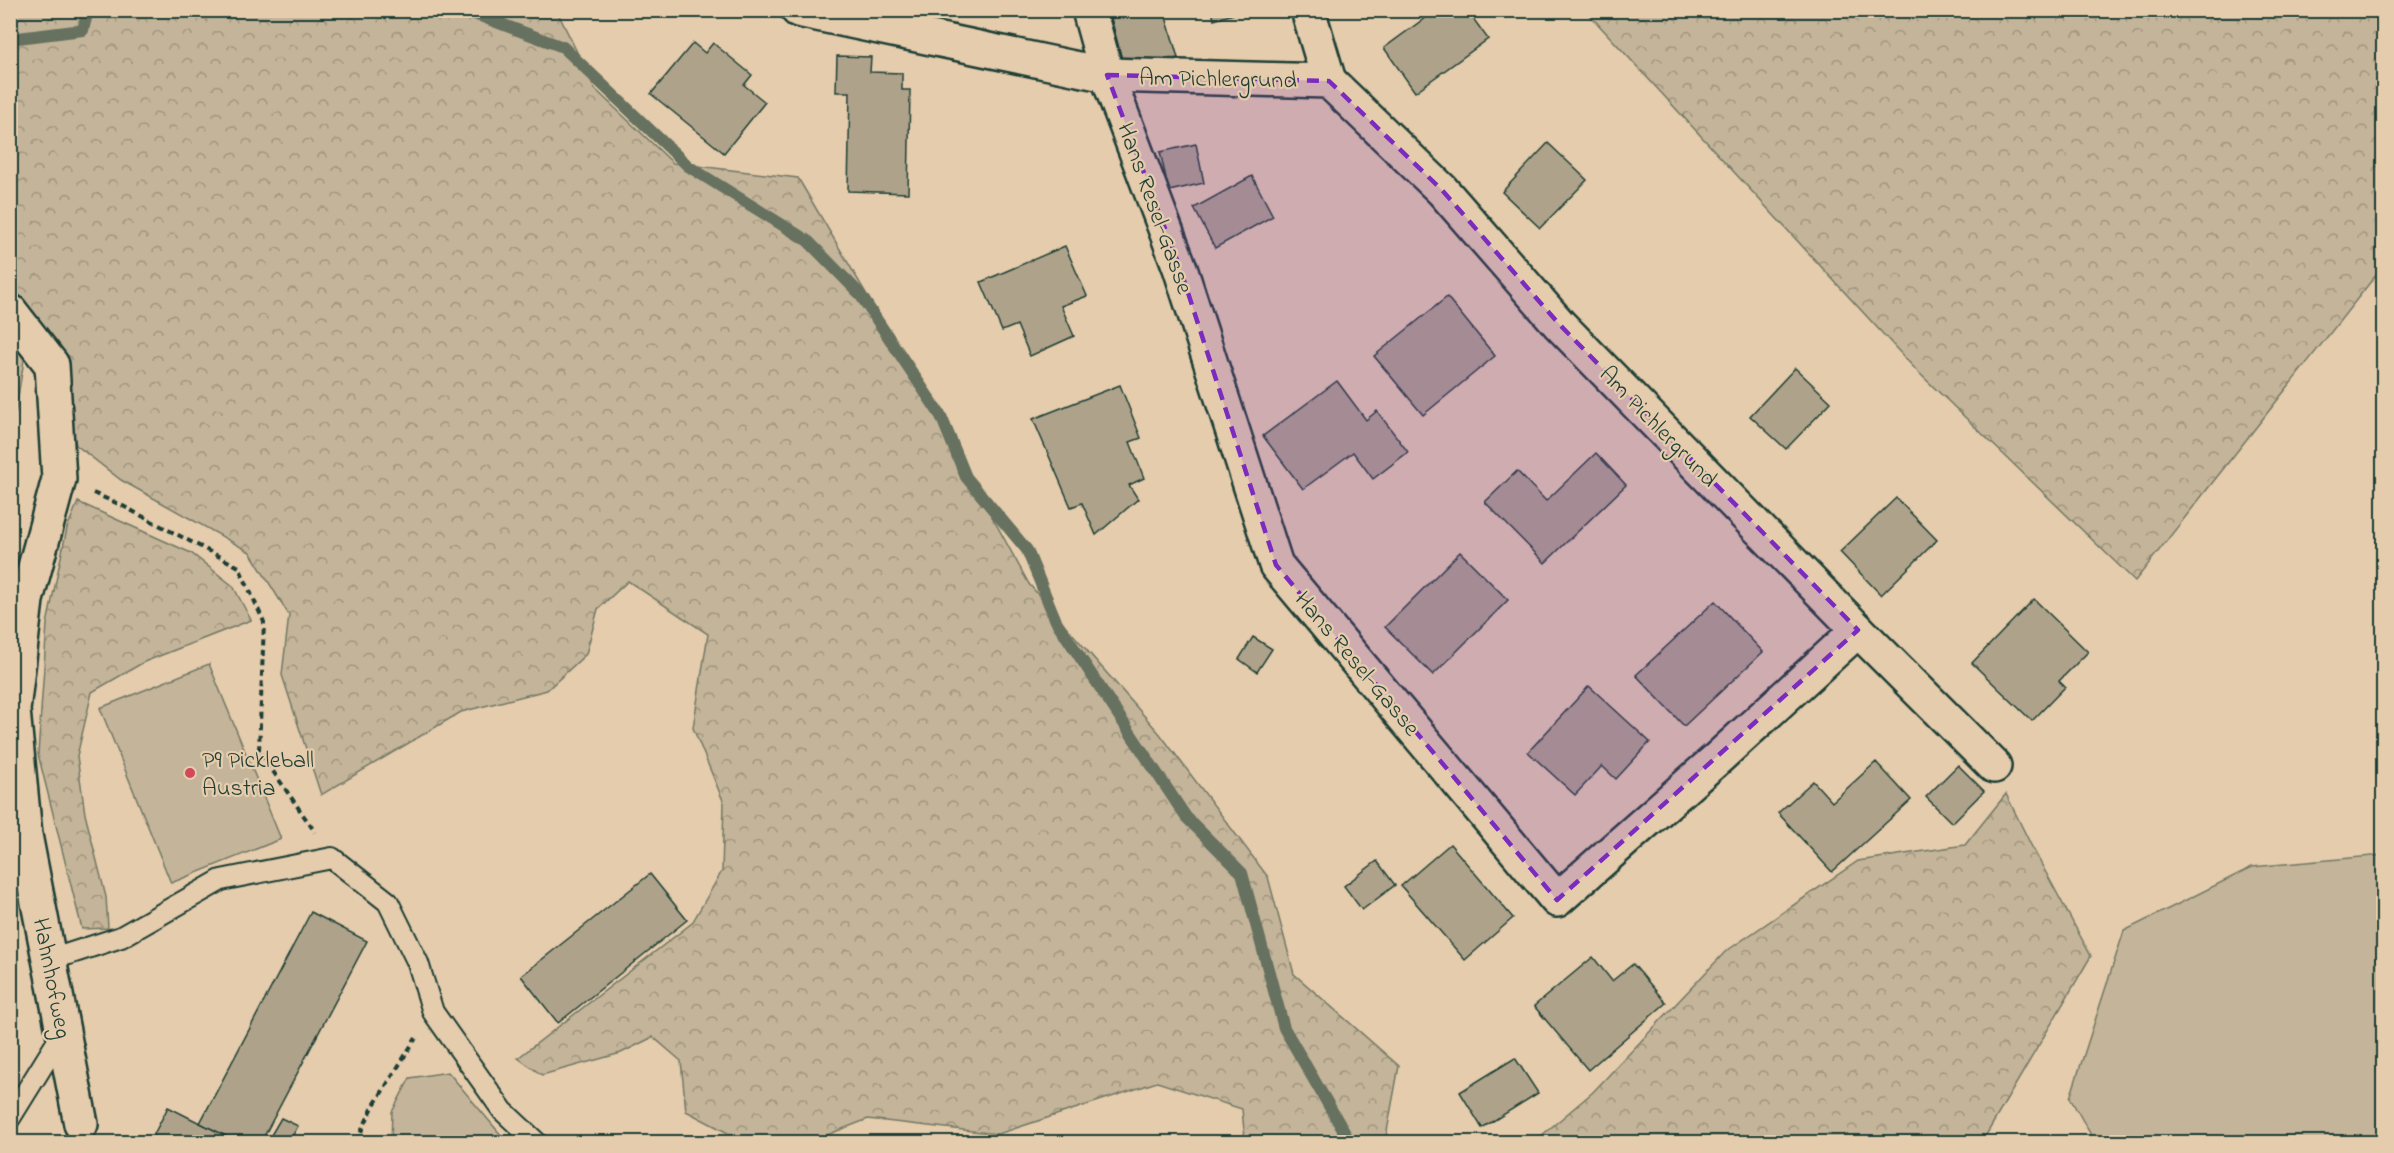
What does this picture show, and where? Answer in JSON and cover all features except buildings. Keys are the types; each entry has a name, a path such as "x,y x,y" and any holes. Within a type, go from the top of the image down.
{"street":[{"name":"Am Pichlergrund","path":"798,10 1107,75 1329,81"},
{"name":"Hans Resel-Gasse","path":"1089,10 1107,75 1180,268 1276,565 1557,900 1710,766 1858,630"},
{"name":"Am Pichlergrund","path":"1308,10 1329,81 1442,190 1559,324 1994,766"},
{"name":"Hahnhofweg","path":"10,311 52,365 59,479 26,600 13,710 25,835 81,1124"}],"lane":[{"path":"50,960 121,937 221,880 333,858 388,902 418,963 433,1012 503,1111 536,1143"},
{"path":"10,1118 64,1031"}],"path":[{"path":"59,479 121,506 239,567 264,622 259,750 333,858"},
{"path":"356,1143 374,1105 433,1012"}],"highlighted area":[{"path":"1107,75 1329,81 1442,190 1559,324 1858,630 1557,900 1276,565 1180,268"}],"green space":[{"path":"11,11 557,11 595,89 673,163 798,178 916,378 1029,584 1160,734 1268,877 1294,974 1399,1066 1385,1142 1245,1142 1242,1109 1157,1082 998,1134 868,1119 809,1142 745,1142 686,1111 681,1061 653,1037 621,1053 542,1075 518,1058 692,923 722,871 724,803 693,728 708,634 628,581 598,609 586,654 547,690 461,712 321,795 282,675 289,615 250,552 121,480 76,445 54,345 11,287"},
{"path":"1586,11 2383,11 2383,266 2135,581 1917,371"},
{"path":"11,328 26,348 11,439"},
{"path":"78,502 191,553 233,586 251,620 144,662 92,692 77,756 85,814 106,897 108,928 82,929 38,754 47,624 67,528"},
{"name":"P9 Pickleball Austria","path":"209,664 281,839 171,883 100,708"},
{"path":"2006,794 2091,956 1982,1142 1534,1142 1593,1092 1725,952 1858,861 1965,845"},
{"path":"2383,855 2383,1142 2095,1142 2070,1098 2124,931 2252,867"},
{"path":"448,1072 507,1142 391,1142 392,1112 410,1078"}],"waterway":[{"path":"10,39 83,30 88,10"},
{"path":"464,10 563,47 688,166 808,241 859,293 941,416 966,477 1027,550 1056,621 1186,817 1242,873 1284,1028 1350,1142"}],"place":[{"name":"P9 Pickleball Austria","path":"190,773"}]}
